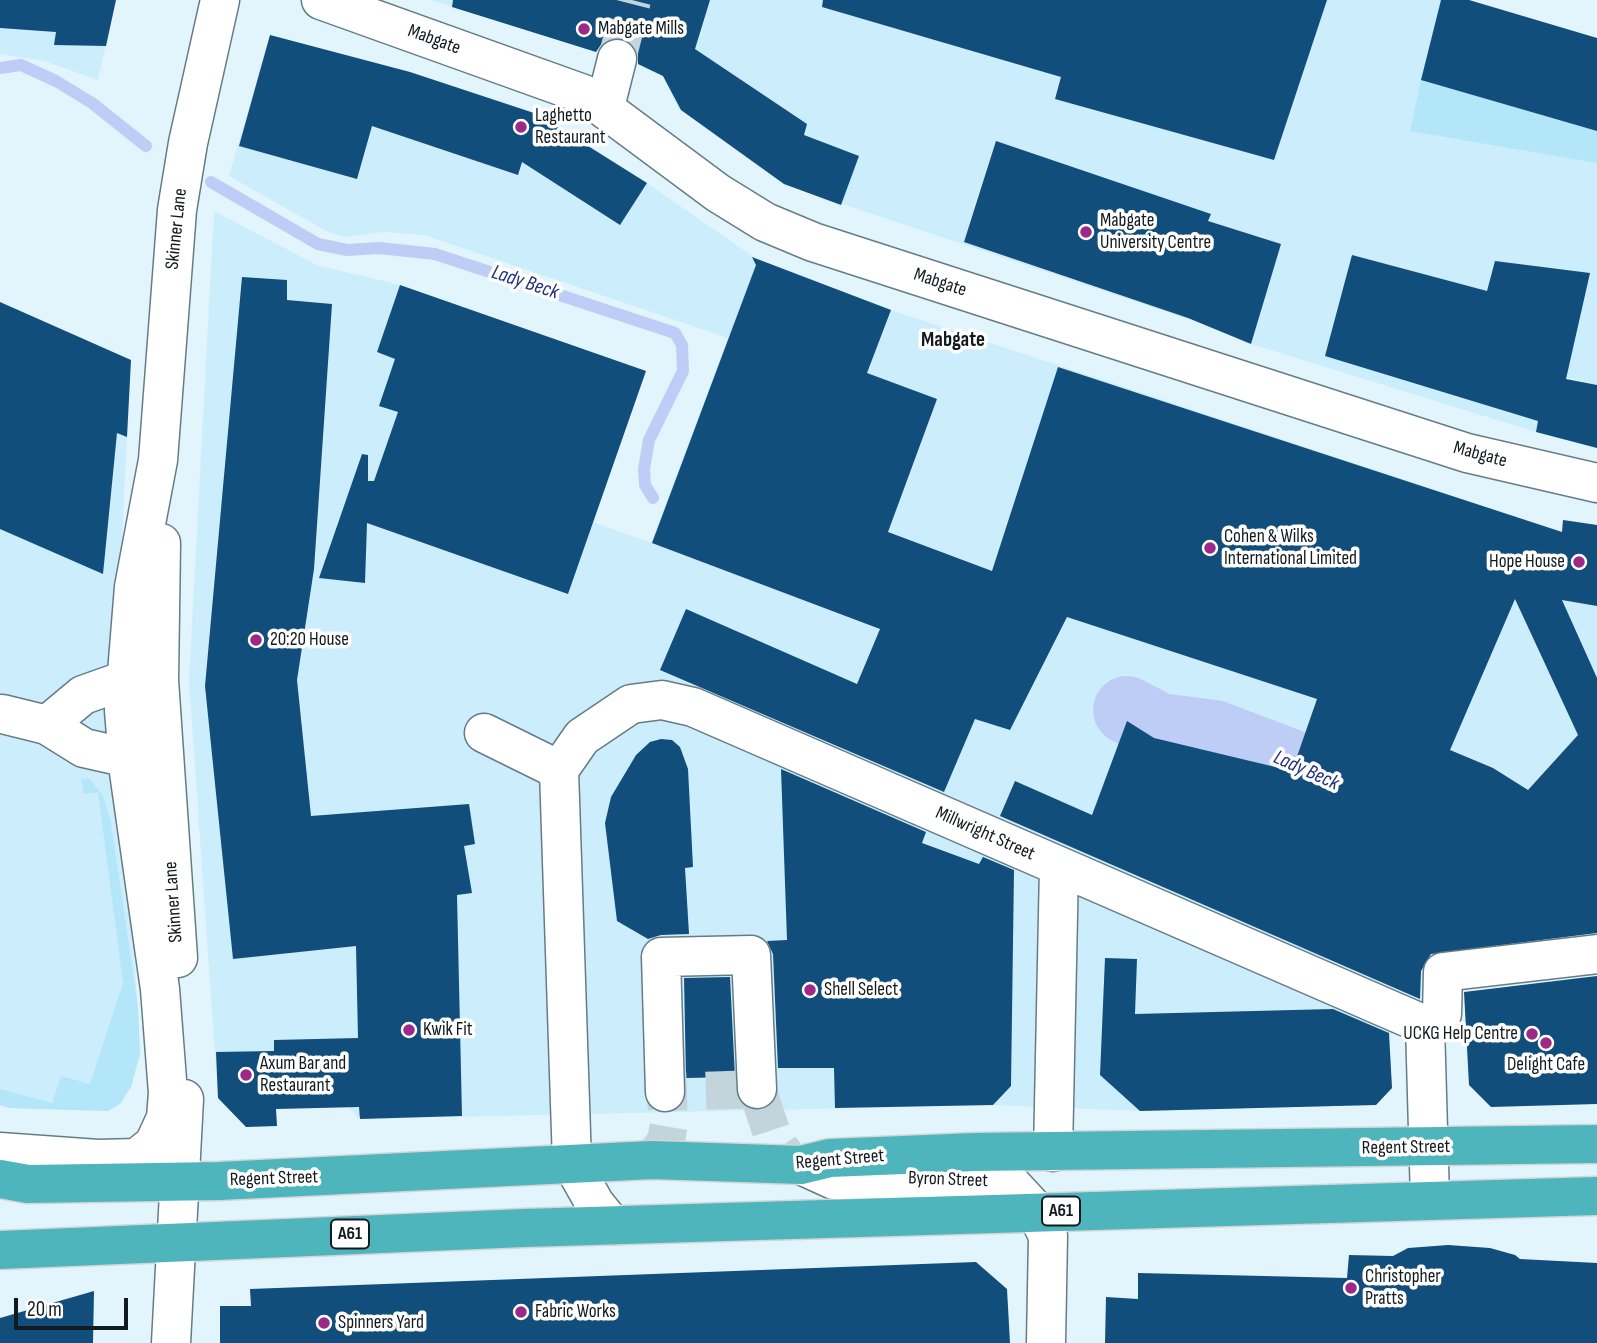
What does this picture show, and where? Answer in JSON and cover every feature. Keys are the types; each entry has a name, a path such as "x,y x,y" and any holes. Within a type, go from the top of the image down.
{"highway":[{"name":"Regent Street","path":"0,1179 28,1184 179,1182 652,1160 801,1166 830,1158 1597,1144"},
{"name":"A61","path":"0,1250 176,1240 612,1225 1597,1196"}],"street":[{"name":"Skinner Lane","path":"0,1152 124,1160 137,1158 154,1144 166,1118 167,1080 143,681 162,557 158,460 177,210 188,144 220,0"},
{"name":"Mabgate","path":"321,0 586,95 718,193 765,222 813,242 1467,453 1597,483"},
{"path":"605,107 617,59"},
{"path":"47,725 83,695 143,681"},
{"name":"Millwright Street","path":"559,770 582,737 631,705 662,700 693,707 1425,1025"},
{"path":"2,714 47,725 84,748 115,755 146,754"},
{"path":"484,733 559,770 572,1163 594,1204 612,1225"},
{"name":"Skinner Lane","path":"146,754 184,1102 171,1343"},
{"path":"1053,1152 1059,867"},
{"path":"665,1092 661,957 687,956 751,954 757,1089"},
{"path":"1430,1200 1425,1025 1442,1014 1443,972 1597,954"},
{"name":"Byron Street","path":"801,1166 834,1180 978,1177 1012,1185 1036,1211 1048,1236 1046,1343"}],"shaded area":[{"path":"0,0 116,0 98,80 44,61 0,54"},
{"path":"430,0 1469,0 1597,38 1597,385 1549,373 1536,432 1251,344 1280,244 1213,223 1188,319 785,185 679,109 663,76 636,63"},
{"path":"270,35 410,72 538,114 647,183 758,260 891,310 1562,532 1563,520 1597,525 1597,929 1428,952 1421,1000 1389,1037 1392,1088 1376,1105 1140,1111 993,1105 360,1119 348,1107 276,1109 277,1126 246,1127 218,1098 189,681 214,211 317,265 400,285 646,371 593,522 651,543 728,338 424,235 383,232 345,237 328,232 229,176"},
{"path":"1421,80 1597,131 1597,163 1410,131"},
{"path":"0,379 127,437 114,695 128,848 140,1054 131,1087 120,1104 108,1111 9,1108 0,1105"},
{"path":"89,778 103,796 111,823 138,1006 140,1054 131,1087 120,1104 108,1111 9,1108 0,1105 0,1089 52,1103 61,1076 90,1084 123,983 98,792 84,794 81,779"}],"building":[{"path":"0,0 116,0 106,46 54,45 56,32 0,28"},
{"path":"453,0 710,0 695,49 807,124 804,135 859,156 841,205 784,184 681,110 663,76 638,64 638,52 632,43 623,38 610,38 602,43 596,52 452,7"},
{"path":"823,0 1327,0 1274,160 1055,99 1061,77 822,7"},
{"path":"1441,0 1469,0 1597,38 1597,131 1421,80"},
{"path":"270,35 410,72 537,114 647,183 620,225 522,162 518,175 372,126 357,179 239,146"},
{"name":"Mabgate University Centre","path":"996,141 1211,214 1208,221 1281,244 1251,344 1188,318 964,242"},
{"path":"1352,255 1487,291 1495,261 1590,273 1566,379 1597,385 1597,448 1536,432 1538,421 1325,356"},
{"path":"752,257 891,310 867,373 937,399 888,532 992,571 1058,367 1562,532 1563,520 1597,525 1597,606 1562,600 1597,678 1597,933 1431,954 1421,971 1420,999 1000,816 1015,781 1092,815 1127,721 1154,738 1292,771 1317,699 1067,617 1010,730 975,719 944,792 660,670 686,609 857,684 880,629 652,543 756,265","holes":["1515,599 1578,735 1528,790 1493,768 1450,750"]},
{"name":"20:20 House","path":"242,277 287,280 287,300 332,304 314,569 297,680 311,816 469,804 475,844 464,846 472,893 457,895 462,1116 360,1119 359,1107 276,1109 277,1126 246,1127 218,1098 216,1052 274,1051 274,1040 358,1038 356,946 233,959 205,686"},
{"path":"400,285 646,371 568,594 367,523 365,583 319,578 362,454 368,455 368,481 374,481 398,412 379,406 395,359 377,352"},
{"path":"0,302 131,360 127,437 117,433 103,574 0,529"},
{"path":"672,740 680,747 688,769 693,867 685,868 689,934 661,935 648,939 617,921 605,823 611,797 636,755 650,742"},
{"path":"781,769 926,832 922,843 979,864 983,857 1014,870 1011,1086 993,1105 835,1108 834,1068 778,1068 773,954 767,941 787,940"},
{"path":"1105,958 1137,959 1135,1014 1333,1009 1389,1033 1392,1088 1376,1105 1140,1111 1100,1075"},
{"name":"UCKG Help Centre","path":"1597,976 1597,1104 1491,1107 1469,1085 1464,992"},
{"path":"730,977 735,1077 686,1078 684,978"},
{"name":"Christopher Pratts","path":"1448,1245 1490,1248 1520,1259 1597,1263 1597,1343 1105,1343 1106,1297 1138,1299 1138,1273 1347,1278 1349,1255 1393,1256 1408,1248"},
{"path":"976,1262 1007,1289 1010,1343 220,1343 220,1306 251,1306 250,1289"},
{"path":"94,1291 93,1343 0,1343 0,1318"}],"waterway":[{"name":"Lady Beck","path":"0,68 21,65 56,81 92,103 146,146"},
{"name":"Lady Beck","path":"211,182 318,244 347,250 379,248 435,254 675,333 682,345 683,371 649,440 644,469 645,485 653,498"},
{"name":"Lady Beck","path":"1127,710 1159,727 1214,734 1322,775 1377,807"}],"tunnel":[{"path":"617,59 632,0"},
{"path":"652,1160 666,1141 669,1124 665,1092 757,1089 773,1137 792,1165"}],"place":[{"name":"Mabgate Mills","path":"584,29"},
{"name":"Laghetto Restaurant","path":"521,127"},
{"name":"Mabgate University Centre","path":"1086,232"},
{"name":"Cohen & Wilks International Limited","path":"1210,548"},
{"name":"Hope House","path":"1579,562"},
{"name":"20:20 House","path":"256,640"},
{"name":"Shell Select","path":"810,990"},
{"name":"Kwik Fit","path":"409,1030"},
{"name":"UCKG Help Centre","path":"1532,1034"},
{"name":"Delight Cafe","path":"1546,1043"},
{"name":"Axum Bar and Restaurant","path":"246,1075"},
{"name":"Christopher Pratts","path":"1351,1288"},
{"name":"Fabric Works","path":"521,1312"},
{"name":"Spinners Yard","path":"324,1323"}],"district":[{"name":"Mabgate","path":"953,341"}]}
